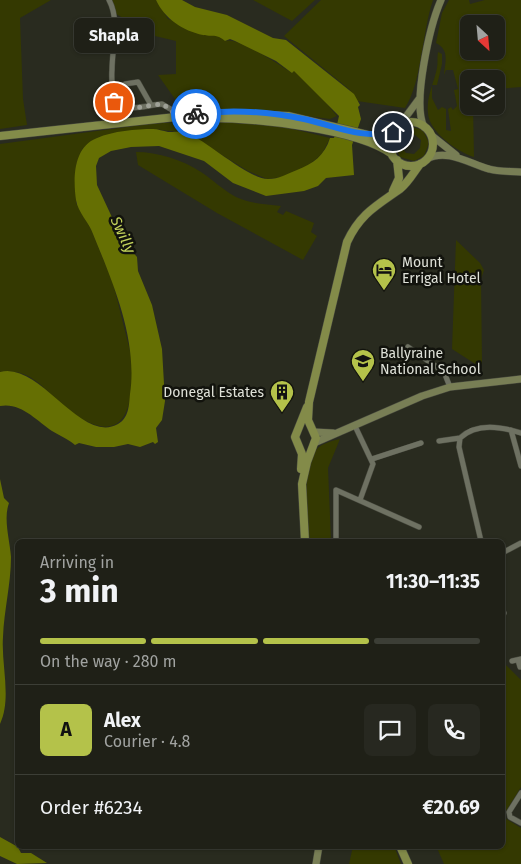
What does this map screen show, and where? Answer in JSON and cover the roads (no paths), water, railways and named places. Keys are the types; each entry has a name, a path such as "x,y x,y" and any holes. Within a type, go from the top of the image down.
{"main road":[{"path":"441,0 434,20 419,99 420,116 424,126 431,135 460,158"},
{"path":"392,193 400,178 390,143 396,129 419,99"},
{"path":"0,136 174,116 266,121 326,128 360,136 377,136 413,122 424,126"},
{"path":"427,159 432,149 431,135"},
{"path":"360,136 407,165 420,164"},
{"path":"306,539 302,454 295,439 309,402 347,242 367,212 403,185 420,164 427,159 441,155 460,158 492,170 521,172"},
{"path":"298,445 304,448 422,396 450,387 521,379"},
{"path":"302,484 305,468 314,444 313,431 308,420 309,402"},
{"path":"297,432 305,427 313,431 339,432"},
{"path":"316,864 319,849"},
{"path":"401,849 408,864"}],"street":[{"path":"109,0 114,12 112,71 114,102 126,108 151,105 167,106 174,116"},
{"path":"125,84 138,82 151,105"},
{"path":"408,347 444,372 450,387"},
{"path":"355,426 372,459 373,470 360,500"},
{"path":"439,441 460,438 476,430 487,428 512,430 521,433"},
{"path":"512,430 521,466"},
{"path":"460,438 459,447 481,539"},
{"path":"372,459 421,443"},
{"path":"336,539 336,490 419,528"},
{"path":"505,551 521,543"},
{"path":"517,660 520,667"},
{"path":"521,793 509,812 510,816 521,823"}],"place":[{"name":"Shapla","path":"114,102"},
{"name":"Mount Errigal Hotel","path":"384,291"},
{"name":"Ballyraine National School","path":"363,382"},
{"name":"Donegal Estates","path":"282,413"}],"water label":[{"name":"Swilly","path":"123,235"}]}
